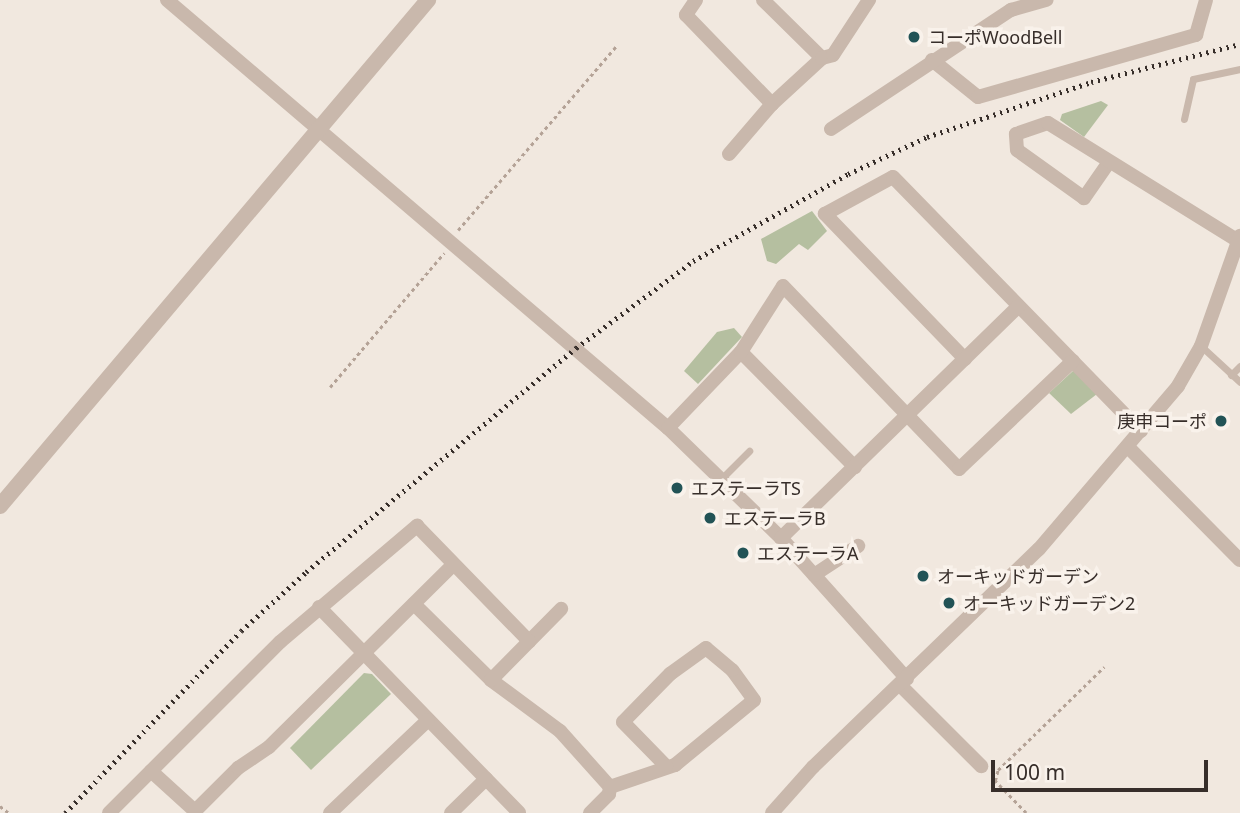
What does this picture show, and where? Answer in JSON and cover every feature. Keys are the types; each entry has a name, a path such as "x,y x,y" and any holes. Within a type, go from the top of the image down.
{"street":[{"path":"167,0 668,428 782,538 903,682 981,766"},
{"path":"0,506 428,0"},
{"path":"696,0 685,15 772,104"},
{"path":"729,154 772,104 822,58 833,55 869,0"},
{"path":"831,129 1007,5 1047,0"},
{"path":"932,60 978,97 1196,35 1206,0"},
{"path":"770,3 822,58"},
{"path":"772,813 1039,550 1178,386 1201,346 1239,239 1048,123 1016,134 1017,150 1084,198 1109,162"},
{"path":"965,359 825,214 893,177 1141,431"},
{"path":"668,428 741,352 783,286 959,469 1073,361"},
{"path":"782,538 1020,306"},
{"path":"741,352 855,467"},
{"path":"1128,447 1240,560"},
{"path":"109,813 319,607 417,526 529,641"},
{"path":"1228,547 1240,536"},
{"path":"814,575 858,546"},
{"path":"151,771 195,811 238,768 269,747 453,565"},
{"path":"414,604 491,680 560,732 610,787"},
{"path":"319,607 519,813"},
{"path":"491,680 561,609"},
{"path":"610,787 666,766 707,742 722,722 754,700 732,670 706,649 670,674 623,722 666,766"},
{"path":"330,813 428,720"},
{"path":"451,813 486,779"},
{"path":"590,813 609,794 610,787"}],"lane":[{"path":"1184,119 1193,79 1240,69"},
{"path":"1201,346 1240,383"},
{"path":"1231,375 1240,366"},
{"path":"721,479 748,451"}],"path":[{"path":"330,387 616,46"},
{"path":"1026,813 995,781 998,769 1104,667"},
{"path":"0,806 9,813"}],"green space":[{"path":"1101,101 1108,105 1084,137 1060,120 1062,114"},
{"path":"812,211 827,231 808,250 799,244 776,264 767,261 761,239"},
{"path":"734,328 742,337 698,384 684,371 717,332"},
{"path":"1074,370 1097,394 1071,414 1049,393"},
{"path":"364,673 372,674 391,694 311,770 290,748"}],"railway":[{"path":"65,813 241,631 306,572 576,348 693,261 848,174 927,137 1091,82 1240,44"}],"place":[{"name":"コーポWoodBell","path":"914,37"},
{"name":"庚申コーポ","path":"1221,421"},
{"name":"エステーラTS","path":"677,488"},
{"name":"エステーラB","path":"710,518"},
{"name":"エステーラA","path":"743,553"},
{"name":"オーキッドガーデン","path":"923,576"},
{"name":"オーキッドガーデン2","path":"949,603"}]}
